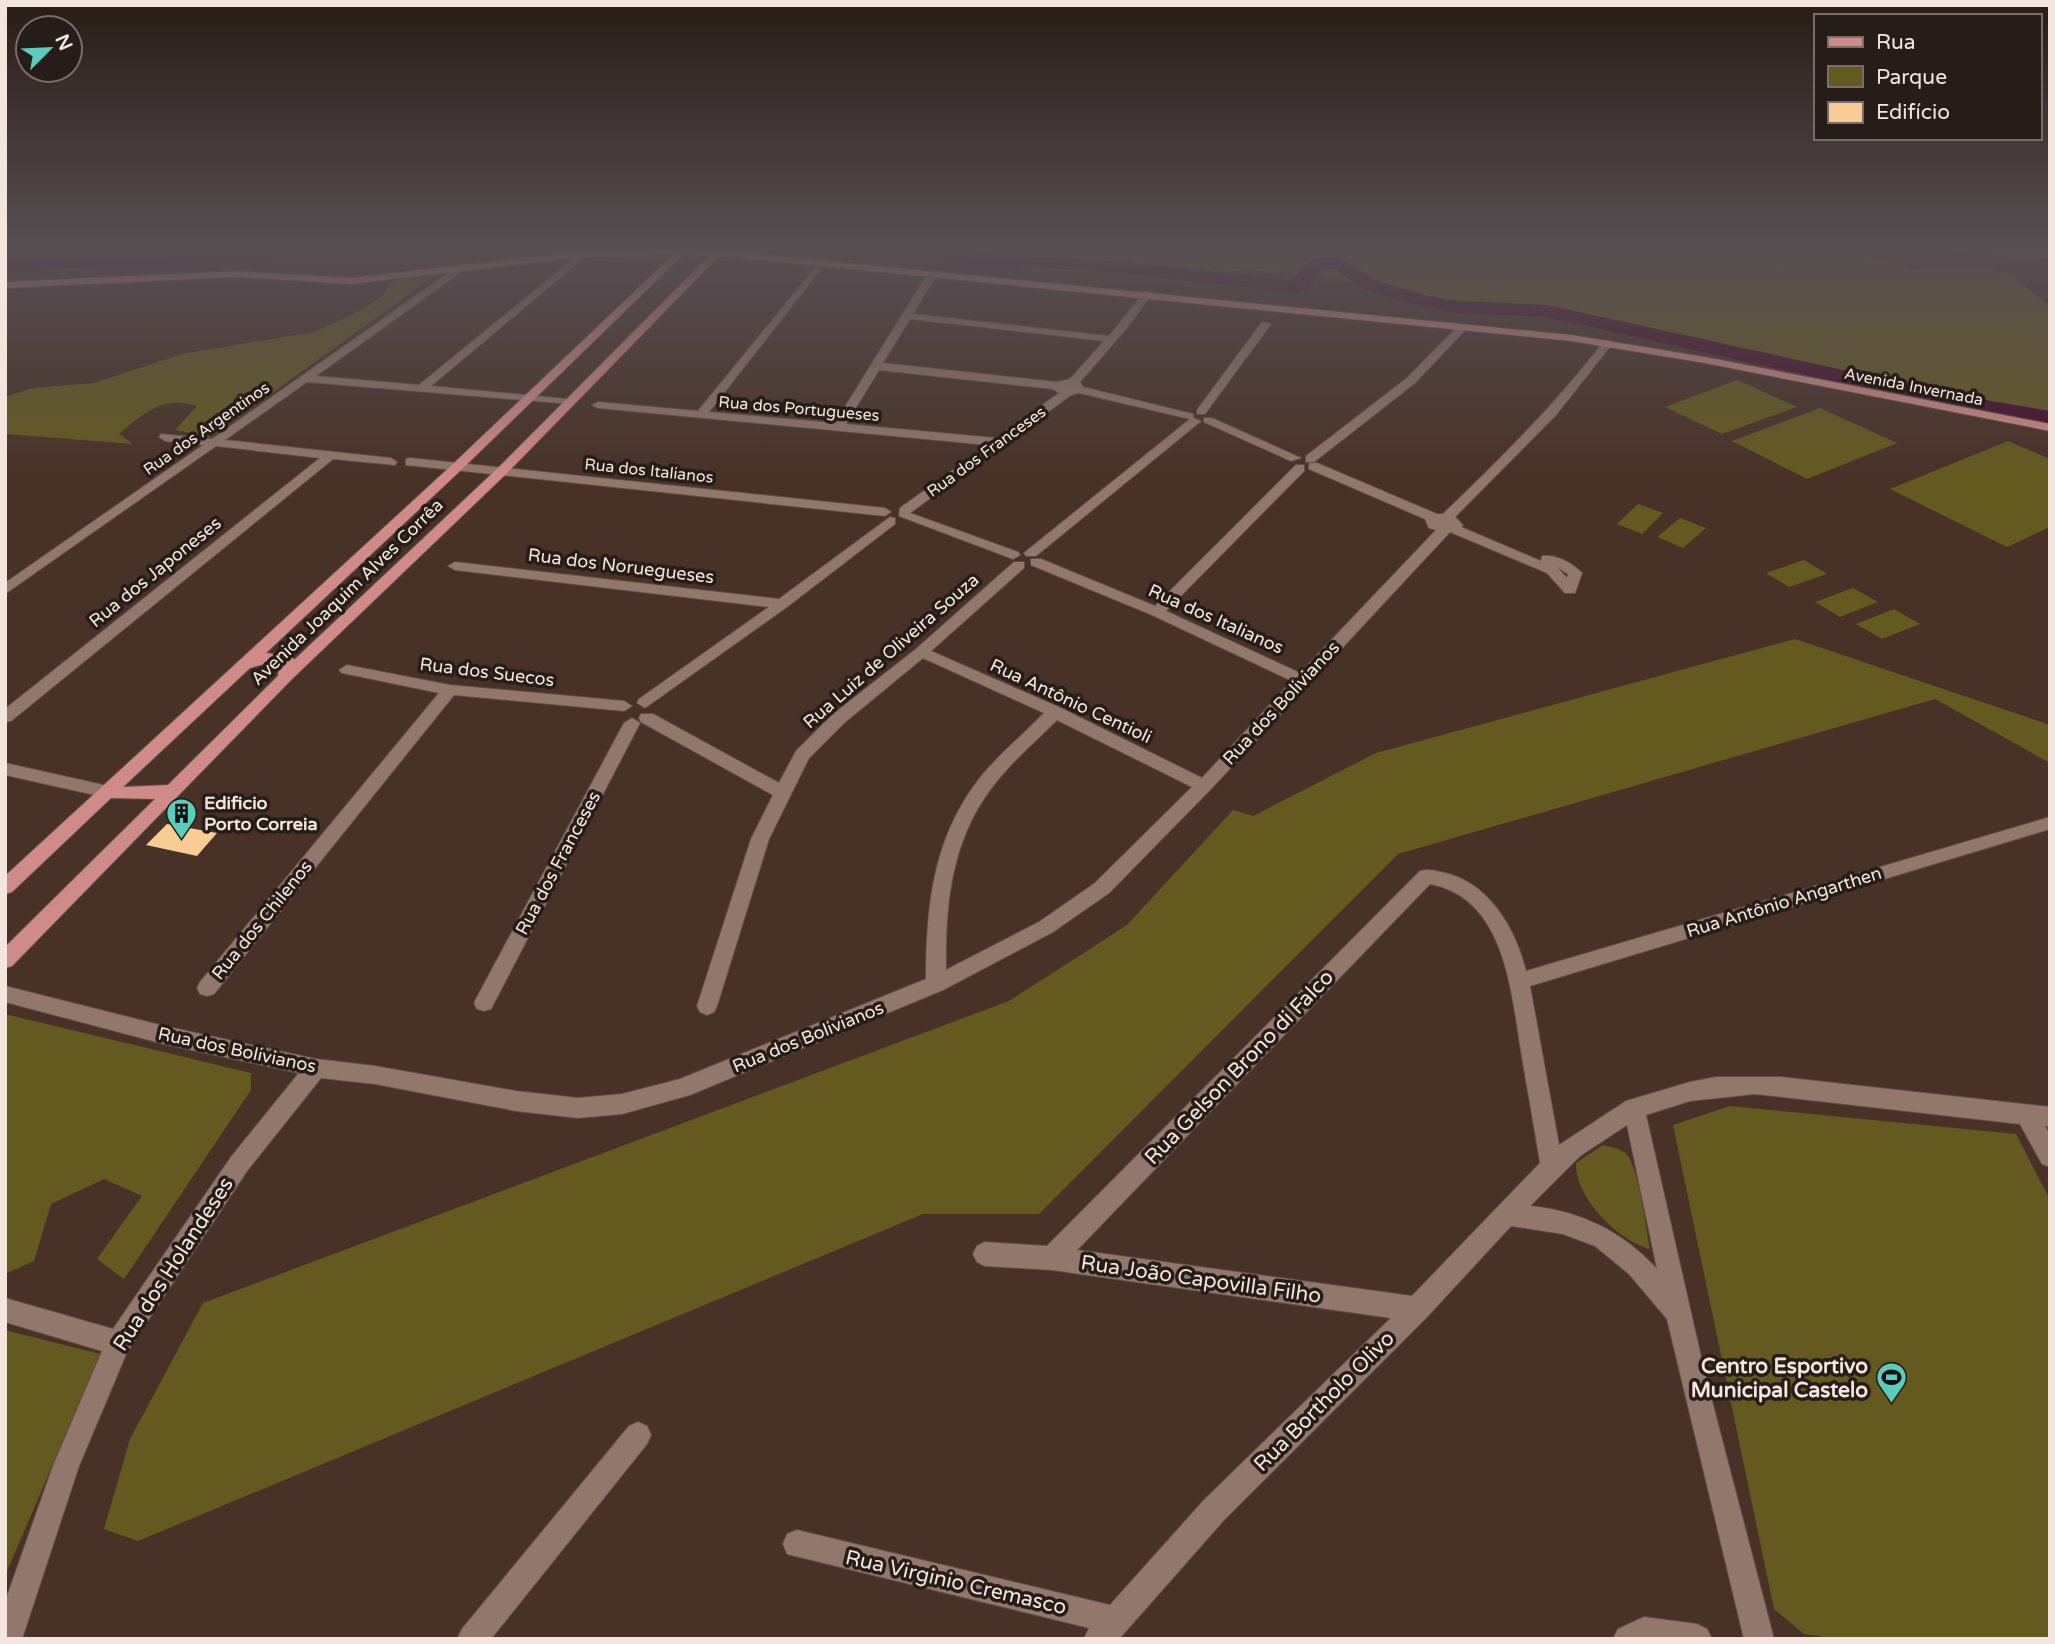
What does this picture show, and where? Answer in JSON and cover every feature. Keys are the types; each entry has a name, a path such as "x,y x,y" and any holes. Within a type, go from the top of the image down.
{"main road":[{"name":"Avenida Joaquim Alves Corrêa","path":"5,887 457,467 609,322"},
{"name":"Avenida Joaquim Alves Corrêa","path":"5,961 286,677 502,471 648,322"},
{"name":"Avenida Invernada","path":"1423,322 1608,343 2050,429"},
{"path":"247,663 280,656 287,659 286,677"},
{"path":"108,792 138,794 172,791"}],"street":[{"name":"Rua dos Argentinos","path":"5,590 384,322"},
{"path":"421,389 502,322"},
{"path":"700,416 775,322"},
{"path":"838,428 904,322"},
{"path":"958,322 1111,339"},
{"name":"Rua dos Franceses","path":"905,513 1069,387 1125,322"},
{"name":"Rua Luiz de Oliveira Souza","path":"707,1006 760,839 802,755 838,719 921,652 1025,559 1198,417 1266,322"},
{"path":"1157,612 1305,463 1394,395 1450,344 1464,326"},
{"name":"Rua dos Bolivianos","path":"5,994 164,1035 316,1068 375,1075 516,1101 578,1108 622,1104 682,1088 936,984 1046,927 1102,888 1204,786 1445,523 1535,430 1608,343"},
{"path":"877,366 1069,387 1198,417 1522,556"},
{"path":"304,378 567,402"},
{"name":"Rua dos Portugueses","path":"598,405 998,442"},
{"path":"165,437 391,462"},
{"name":"Rua dos Japoneses","path":"5,717 328,457"},
{"name":"Rua dos Italianos","path":"410,462 887,516 895,508 1157,612 1302,680"},
{"name":"Rua dos Franceses","path":"484,1003 641,715 782,604 887,516"},
{"name":"Rua dos Noruegueses","path":"455,566 782,604"},
{"name":"Rua Antônio Centioli","path":"921,652 1055,712 1204,786"},
{"name":"Rua dos Suecos","path":"347,670 450,690 624,706 641,715"},
{"name":"Rua dos Chilenos","path":"207,988 450,690"},
{"path":"936,984 935,927 943,871 955,828 984,784 1055,712"},
{"path":"641,715 783,793"},
{"path":"5,769 108,792"},
{"name":"Rua Antônio Angarthen","path":"1519,981 2050,823"},
{"name":"Rua Gelson Brono di Falco","path":"1052,1258 1426,876 1450,879 1472,893 1504,934 1513,954 1519,981"},
{"path":"1519,981 1552,1166"},
{"name":"Rua dos Holandeses","path":"7,1639 66,1466 118,1343 239,1164 316,1068"},
{"name":"Rua Bortholo Olivo","path":"1107,1630 1214,1510 1417,1310 1552,1166 1576,1143 1634,1108 1683,1092 1744,1085 2050,1117"},
{"path":"1634,1108 1677,1313 1732,1543 1759,1639"},
{"path":"2026,1114 2050,1157"},
{"path":"1505,1214 1556,1219 1587,1227 1616,1245 1643,1269 1677,1313"},
{"name":"Rua João Capovilla Filho","path":"985,1254 1052,1258 1417,1310"},
{"path":"5,1311 118,1343"},
{"path":"472,1639 638,1435"},
{"name":"Rua Virginio Cremasco","path":"797,1545 1107,1630"},
{"path":"1628,1639 1644,1632 1697,1639"}],"green space":[{"path":"337,322 371,322 211,437 175,430 197,406 185,403 164,404 154,408 119,434 133,444 5,434 5,397 33,388 94,383 182,354 313,332"},
{"path":"1603,322 2050,322 2050,423 1921,400 1689,346"},
{"path":"1737,380 1797,407 1722,434 1665,407"},
{"path":"1820,408 1897,443 1807,479 1732,441"},
{"path":"2008,441 2050,459 2050,527 2007,547 1890,489"},
{"path":"1638,504 1663,513 1642,534 1617,524"},
{"path":"1680,518 1706,528 1683,548 1657,537"},
{"path":"1804,560 1827,574 1789,587 1766,573"},
{"path":"1853,588 1878,602 1840,617 1815,602"},
{"path":"1894,609 1920,624 1882,639 1856,624"},
{"path":"1795,639 2050,725 2050,763 1935,699 1398,854 1039,1214 923,1214 138,1541 104,1529 130,1439 203,1303 1009,1001 1127,925 1233,810 1253,816 1376,753"},
{"path":"5,1014 251,1073 251,1090 124,1279 97,1259 142,1196 104,1179 51,1204 34,1261 5,1274"},
{"name":"Centro Esportivo Municipal Castelo","path":"1730,1106 2016,1134 2050,1200 2050,1639 1837,1639 1804,1634 1774,1609 1673,1125"},
{"path":"1603,1145 1624,1152 1634,1169 1650,1249 1625,1237 1612,1227 1590,1203 1582,1189 1576,1163"},
{"path":"5,1330 100,1354 5,1576"}],"building":[{"name":"Edificio Porto Correia","path":"167,824 217,833 197,856 146,845"}],"waterway":[{"path":"1595,322 1962,403 2050,418"}],"place":[{"name":"Edificio Porto Correia","path":"181,840"},
{"name":"Centro Esportivo Municipal Castelo","path":"1891,1405"}]}
